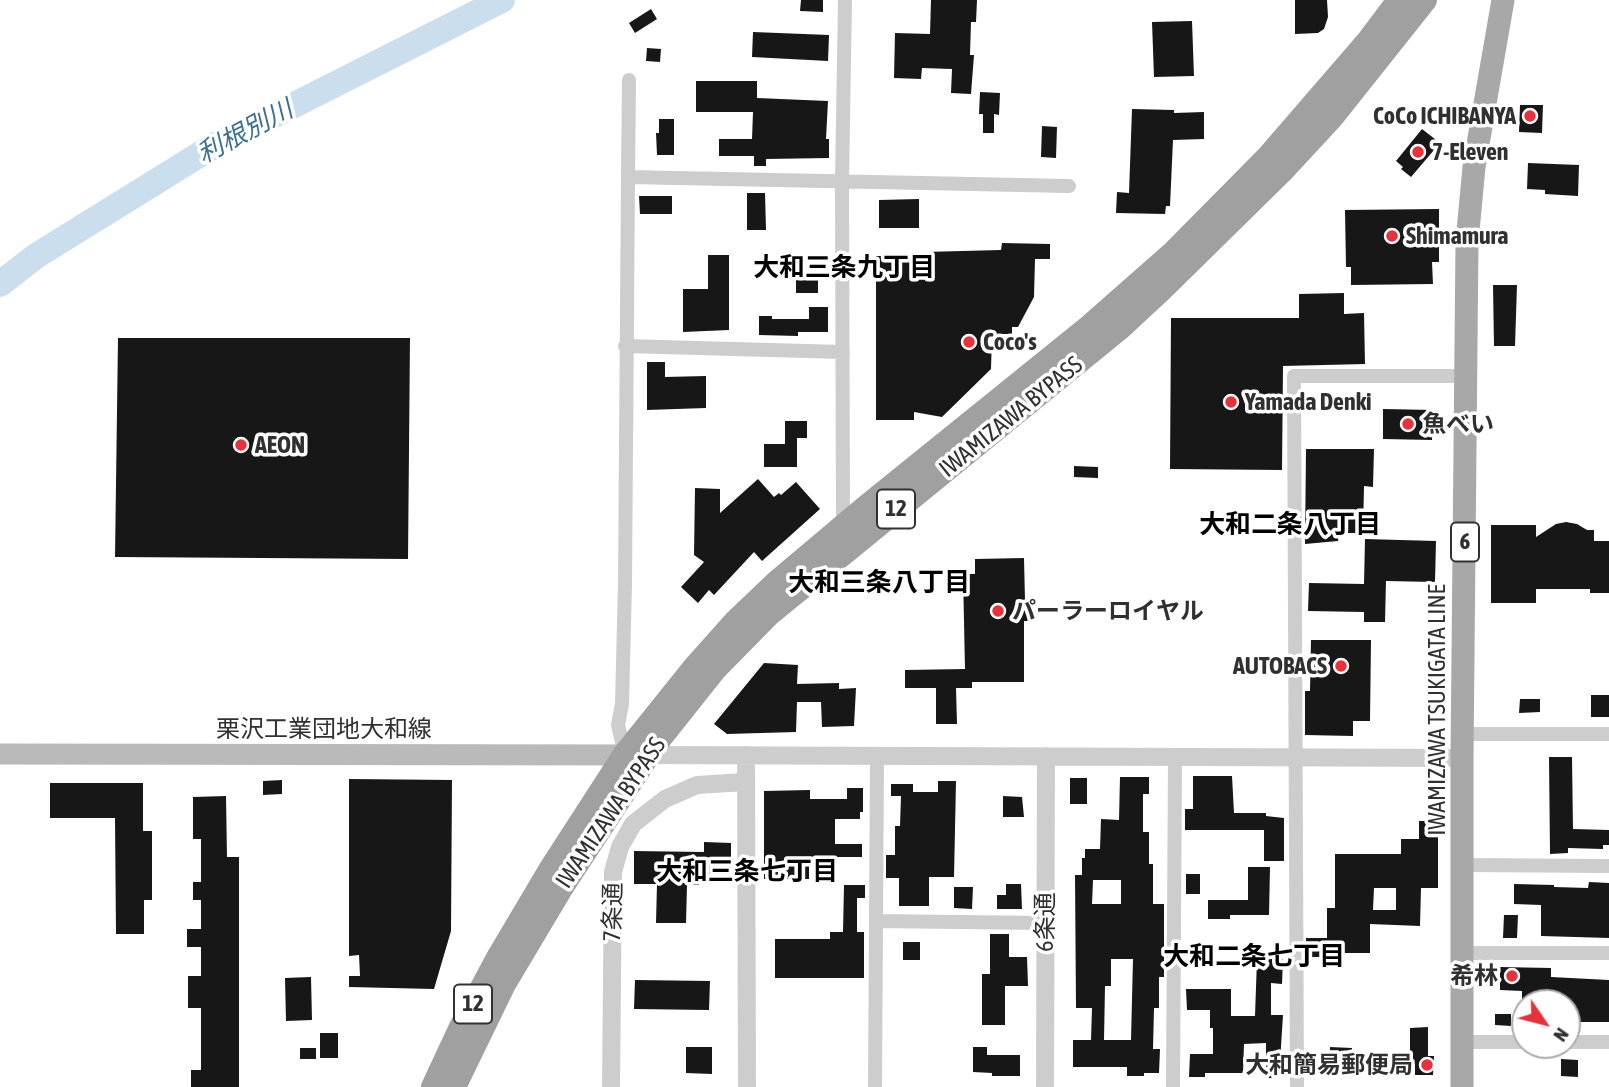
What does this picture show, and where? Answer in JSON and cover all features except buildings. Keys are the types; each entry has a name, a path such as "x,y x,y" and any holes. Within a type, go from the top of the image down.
{"highway":[{"name":"IWAMIZAWA BYPASS","path":"433,1087 460,1029 517,924 637,755 694,667 735,622 777,582 1074,340 1174,252 1267,158 1369,40 1399,0"},
{"name":"IWAMIZAWA BYPASS","path":"454,1087 504,984 637,755 768,615 1120,328 1228,226 1332,117 1425,0"}],"main road":[{"name":"IWAMIZAWA TSUKIGATA LINE","path":"1462,1087 1467,242 1473,179 1503,0"},
{"name":"栗沢工業団地大和線","path":"0,754 637,755"}],"street":[{"path":"843,526 842,181 845,0"},
{"path":"629,80 625,583 622,704 618,725 637,755 1462,758"},
{"path":"628,177 1069,186"},
{"path":"625,346 843,352"},
{"path":"1297,1087 1294,376 1466,376"},
{"path":"1463,734 1609,734"},
{"path":"746,755 747,1087"},
{"path":"875,1087 877,755"},
{"name":"6条通","path":"1045,1087 1046,756"},
{"path":"1173,1087 1175,757"},
{"name":"7条通","path":"611,1087 613,872 620,847 633,824 664,799 697,785 745,782"},
{"path":"1462,865 1609,866"},
{"path":"876,921 1045,923"},
{"path":"1462,953 1609,953"},
{"path":"1462,1042 1511,1042"},
{"path":"1581,1042 1609,1042"}],"waterway":[{"name":"利根別川","path":"0,284 36,256 215,145 502,0"}],"place":[{"name":"CoCo ICHIBANYA","path":"1530,116"},
{"name":"7-Eleven","path":"1418,152"},
{"name":"Shimamura","path":"1392,236"},
{"name":"Coco's","path":"969,342"},
{"name":"Yamada Denki","path":"1231,402"},
{"name":"魚べい","path":"1408,424"},
{"name":"AEON","path":"241,445"},
{"name":"パーラーロイヤル","path":"998,611"},
{"name":"AUTOBACS","path":"1341,666"},
{"name":"希林","path":"1512,976"},
{"name":"大和簡易郵便局","path":"1427,1065"}],"district":[{"name":"大和三条九丁目","path":"844,268"},
{"name":"大和二条八丁目","path":"1290,525"},
{"name":"大和三条八丁目","path":"879,583"},
{"name":"大和三条七丁目","path":"747,872"},
{"name":"大和二条七丁目","path":"1254,957"}]}
